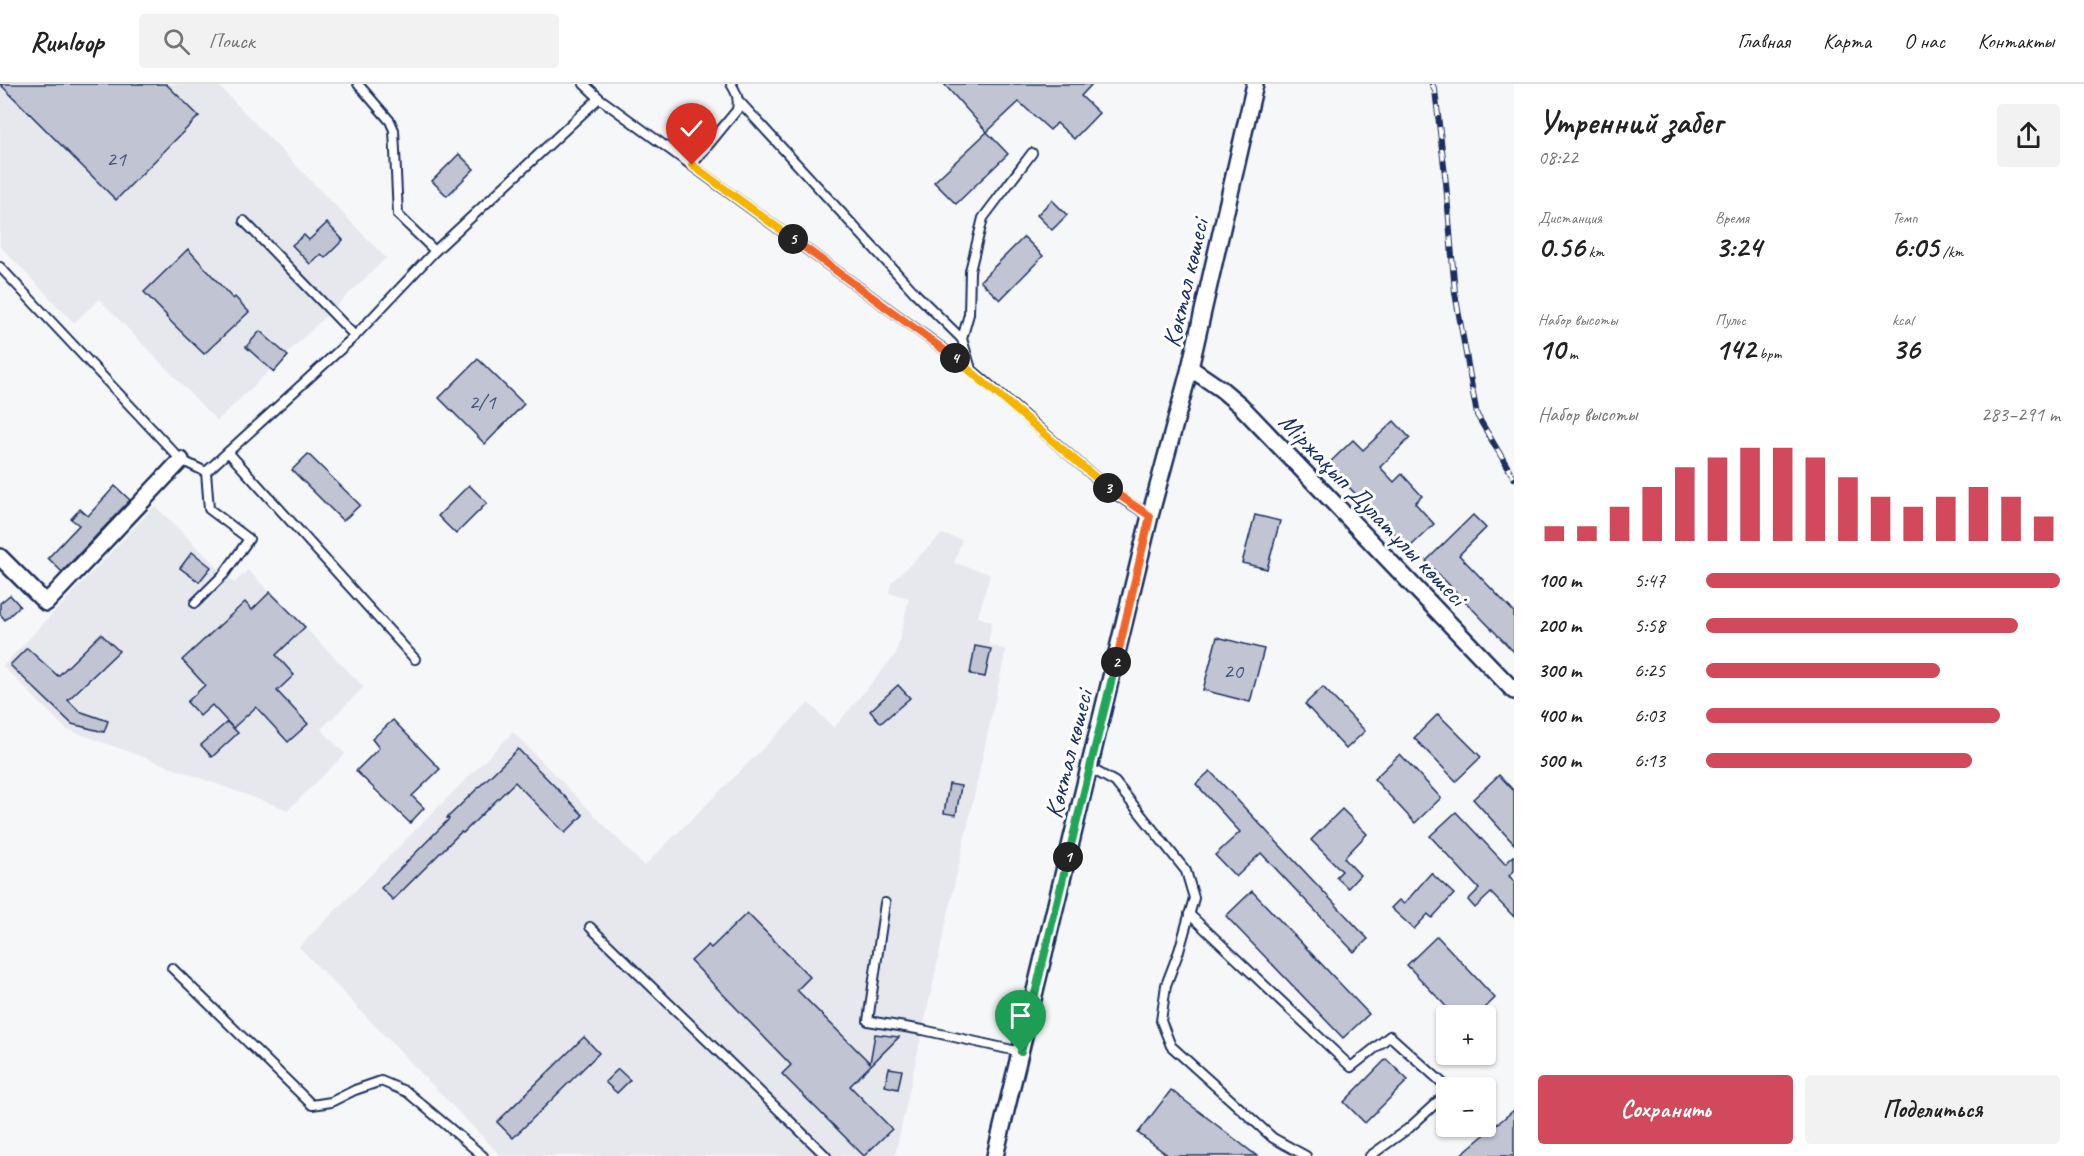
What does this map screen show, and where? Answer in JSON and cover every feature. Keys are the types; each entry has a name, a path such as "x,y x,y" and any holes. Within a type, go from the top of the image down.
{"street":[{"name":"Көктал көшесі","path":"995,1156 1150,516 1190,368 1255,84"},
{"name":"Міржақып Дулатұлы көшесі","path":"1190,368 1240,405 1514,691"},
{"path":"0,557 46,603 181,460"}],"lane":[{"path":"358,84 390,121 394,130 398,215 435,251"},
{"path":"584,84 599,98 971,369 1113,493 1150,516"},
{"path":"692,165 737,110 739,101 731,84"},
{"path":"195,603 224,574 249,539 209,509 207,472 355,336 435,251 599,98"},
{"path":"739,101 915,293 962,339 971,369"},
{"path":"962,339 969,314 970,271 983,218 1032,153"},
{"path":"244,221 355,336"},
{"path":"0,267 181,460 207,472"},
{"path":"228,452 415,659"},
{"path":"1090,768 1115,782 1186,871 1194,898 1166,985 1161,1021 1171,1046 1273,1138 1306,1156"},
{"path":"885,903 867,1021 922,1030 1021,1052"},
{"path":"1190,914 1351,1067 1390,1036 1436,1077"},
{"path":"590,927 826,1156"},
{"path":"172,968 312,1105 331,1102 381,1081 407,1092 483,1156"},
{"path":"1370,1156 1409,1128 1436,1103"}],"shaded area":[{"path":"0,84 217,84 386,258 217,421 99,299 74,323 0,246"},
{"path":"155,506 234,583 248,570 364,687 321,729 345,754 288,810 66,729 3,666"},
{"path":"942,534 962,540 954,563 990,574 978,617 992,622 988,644 1006,650 895,1156 501,1156 299,947 513,732 644,866 809,703 834,728 896,654 909,598 889,593 891,583"}],"building":[{"path":"0,84 166,84 199,116 116,200"},
{"path":"944,84 1092,84 1081,96 1099,113 1074,139 1057,123 1050,130 1019,102 987,132"},
{"path":"987,132 1008,154 956,204 934,182"},
{"path":"459,154 474,169 447,196 432,181"},
{"path":"1052,200 1067,215 1052,230 1037,215"},
{"path":"327,223 343,240 325,258 321,254 310,264 292,245 304,235 309,240"},
{"path":"1024,237 1043,256 1000,300 980,281"},
{"path":"188,249 233,299 235,297 249,312 204,354 144,292"},
{"path":"260,331 288,356 274,372 246,347"},
{"path":"478,359 524,404 485,444 439,398"},
{"path":"1394,421 1410,438 1380,467 1394,482 1402,474 1422,496 1415,503 1434,524 1409,548 1327,465 1353,440 1363,450"},
{"path":"308,454 360,505 343,521 292,470"},
{"path":"469,485 487,503 456,534 438,516"},
{"path":"115,486 130,500 62,572 48,558 79,525 71,519 80,509 88,516"},
{"path":"1255,515 1280,521 1267,569 1242,563"},
{"path":"1473,515 1486,528 1459,555 1514,612 1514,652 1426,561"},
{"path":"192,552 211,567 199,582 180,568"},
{"path":"270,592 305,627 276,655 294,675 277,691 308,724 288,742 256,707 233,728 212,705 200,716 187,702 205,685 182,660 245,602 252,610"},
{"path":"10,595 20,606 5,620 0,614 0,603"},
{"path":"101,634 119,651 68,700 79,711 108,721 104,732 72,724 10,665 27,648 58,676"},
{"path":"1217,637 1264,649 1250,702 1203,690"},
{"path":"975,646 991,649 985,677 970,674"},
{"path":"898,685 910,698 881,723 870,711"},
{"path":"1323,687 1365,731 1346,749 1305,704"},
{"path":"1438,714 1481,757 1456,781 1414,738"},
{"path":"393,720 440,769 412,796 424,808 410,823 356,771 379,748 372,739"},
{"path":"227,722 238,733 212,757 201,745"},
{"path":"518,749 583,815 565,833 515,782 393,900 381,888 449,819 447,818"},
{"path":"1400,754 1441,798 1415,823 1374,779"},
{"path":"1210,771 1368,939 1354,952 1261,853 1236,877 1215,855 1240,832 1196,784"},
{"path":"1499,775 1514,791 1514,844 1473,799"},
{"path":"949,784 961,786 956,815 944,813"},
{"path":"1342,809 1367,834 1344,858 1360,875 1348,888 1336,877 1342,871 1311,840"},
{"path":"1456,812 1505,864 1514,856 1514,871 1509,876 1514,881 1514,917 1491,893 1475,908 1468,900 1479,889 1430,836"},
{"path":"1431,873 1454,894 1432,918 1428,914 1414,929 1391,908 1399,900 1404,904"},
{"path":"1252,891 1369,1014 1343,1038 1226,916"},
{"path":"747,913 810,977 797,990 870,1063 875,1034 899,1037 850,1086 892,1129 864,1156 782,1074 791,1065 691,961 708,945 711,948"},
{"path":"1437,936 1495,998 1488,1005 1445,1005 1407,965"},
{"path":"584,1037 599,1053 513,1138 497,1122"},
{"path":"1386,1059 1408,1080 1365,1123 1344,1102"},
{"path":"889,1068 902,1070 898,1089 885,1086"},
{"path":"618,1069 630,1080 617,1093 605,1082"},
{"path":"1171,1090 1257,1156 1169,1156 1138,1133"},
{"path":"1514,1110 1514,1156 1459,1156 1482,1137 1496,1137 1496,1125"}],"railway":[{"path":"1432,84 1435,90 1446,183 1455,293 1477,415 1514,478"}],"route":[{"path":"692,165 971,369 1113,493 1150,516 1021,1052"}]}
